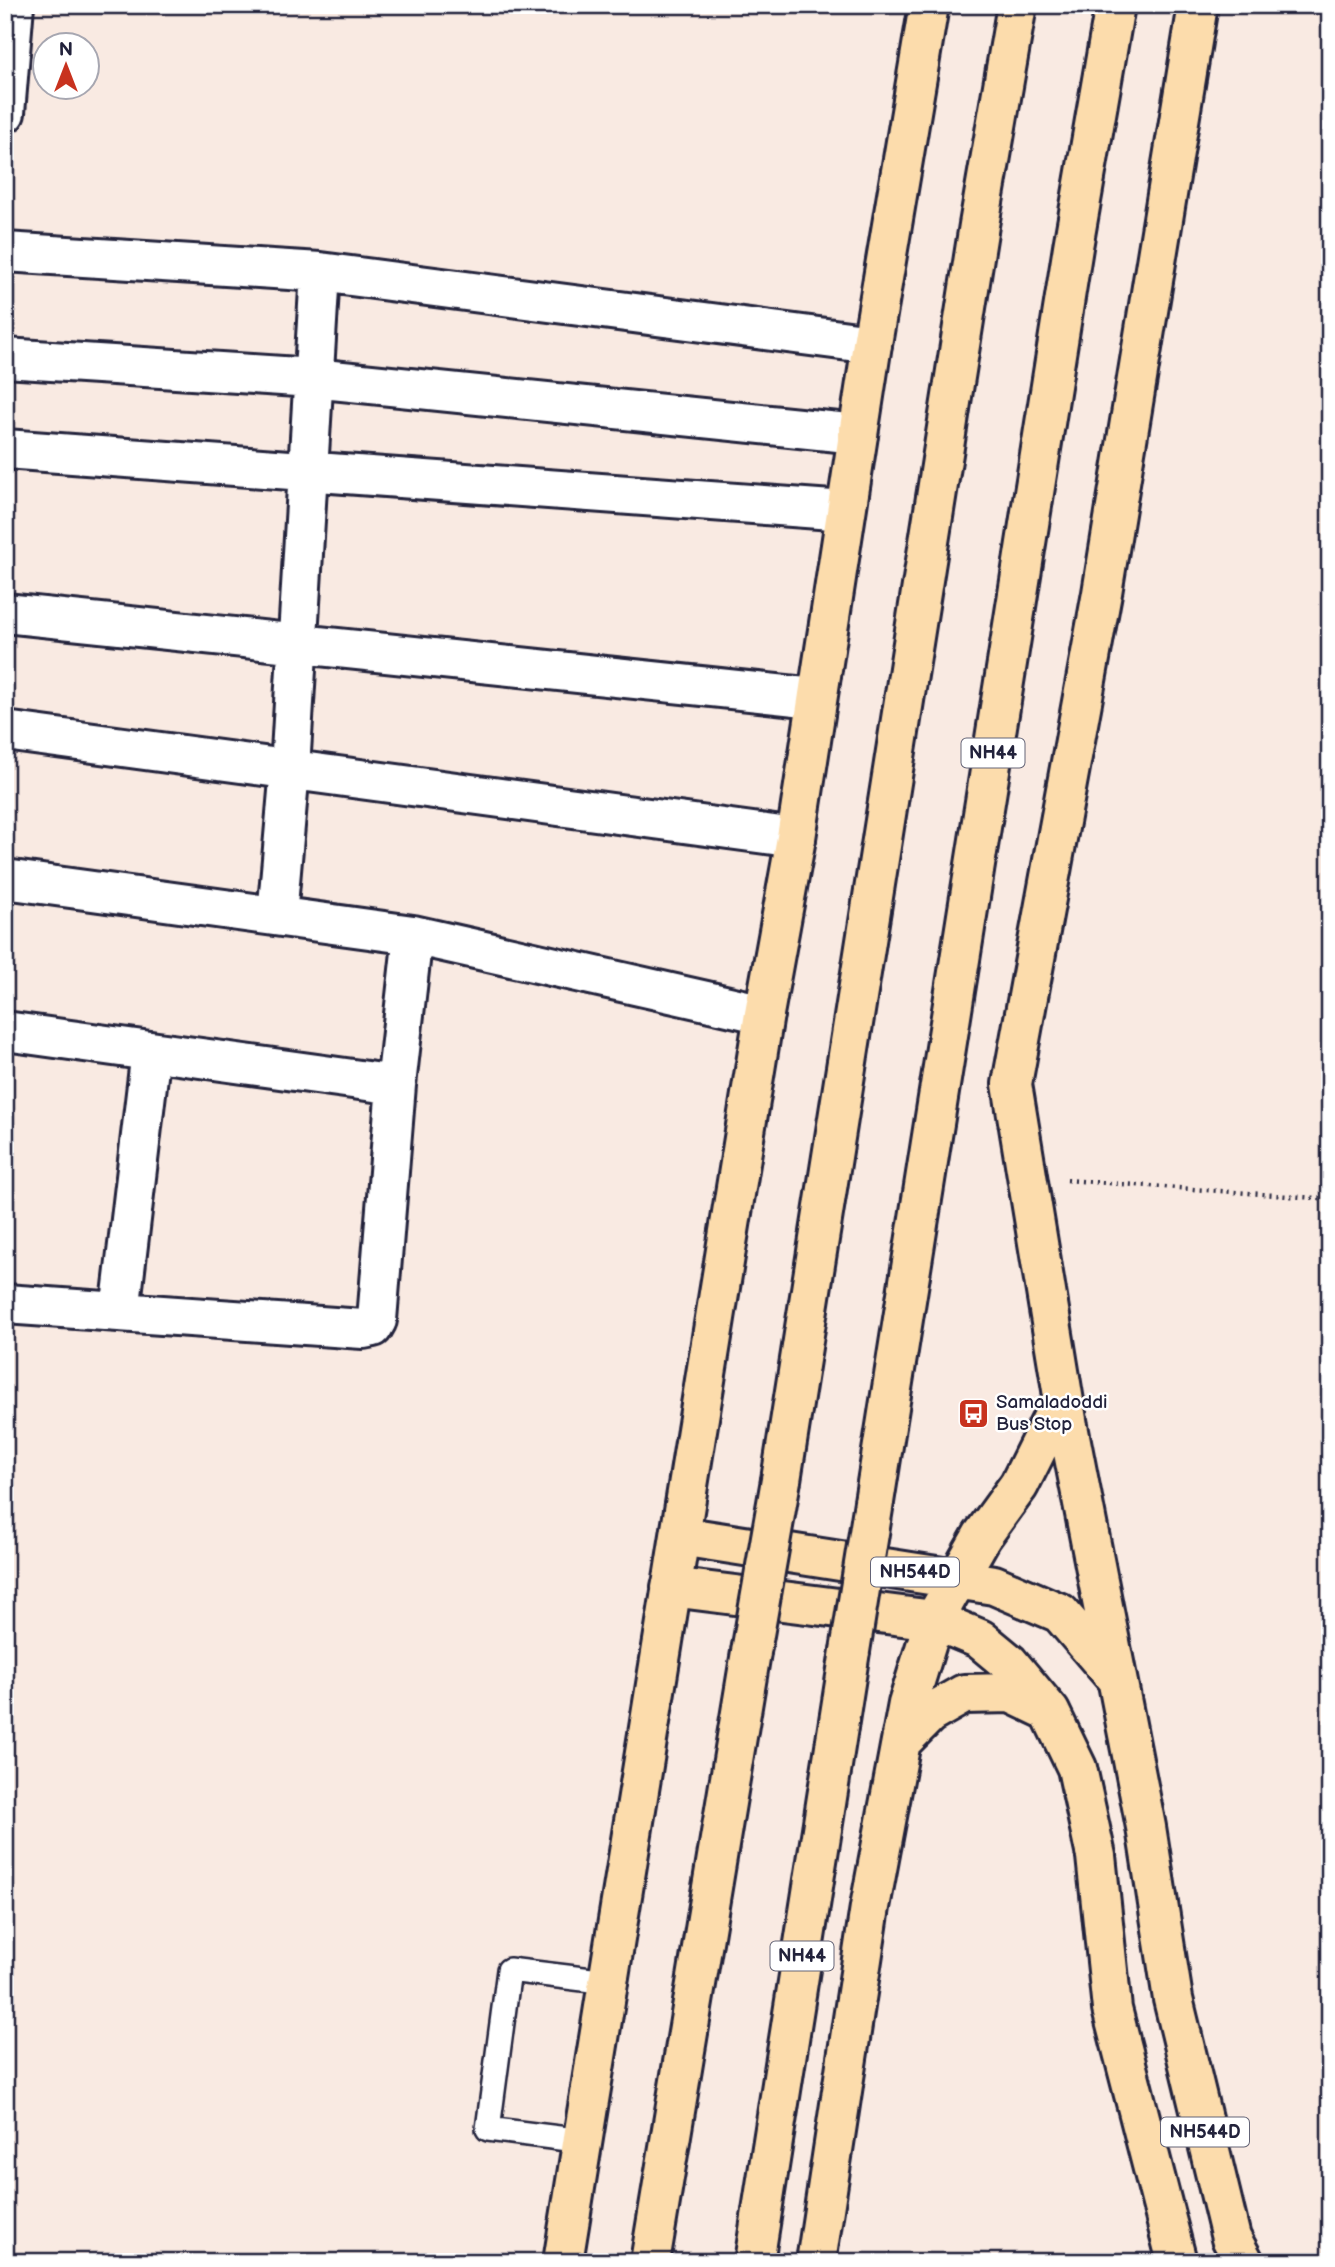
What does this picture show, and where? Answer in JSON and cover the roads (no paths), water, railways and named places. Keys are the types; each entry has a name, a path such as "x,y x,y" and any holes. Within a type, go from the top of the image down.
{"highway":[{"path":"563,2262 929,5"},
{"path":"650,2262 781,1480 970,280 1017,5"},
{"name":"NH44","path":"754,2262 1070,261 1115,5"},
{"path":"1116,1678 1063,1397 1012,1084 1102,593 1198,5"},
{"path":"816,2262 870,1907 908,1704 934,1620 982,1536 1019,1485 1063,1397"},
{"name":"NH544D","path":"680,1536 957,1577 994,1585 1060,1613 1116,1678 1146,1827 1173,1999 1231,2238 1244,2262"},
{"name":"NH544D","path":"671,1587 934,1620 980,1639 1009,1663 1051,1712 1077,1769 1096,1856 1112,2010 1177,2262"},
{"path":"903,1740 929,1714 964,1694 1011,1693 1051,1712"}],"street":[{"path":"5,113 14,5"},
{"path":"5,252 320,272 872,344"},
{"path":"278,916 290,769 320,272"},
{"path":"5,358 313,378 858,434"},
{"path":"5,449 846,511"},
{"path":"5,613 815,698"},
{"path":"5,731 796,838"},
{"path":"5,879 413,935 764,1014"},
{"path":"5,1304 363,1329 373,1327 377,1320 396,1085 413,935"},
{"path":"5,1031 396,1085"},
{"path":"120,1312 151,1051"}],"lane":[{"path":"583,2141 488,2129 509,1970 608,1982"}],"place":[{"name":"Samaladoddi Bus Stop","path":"973,1413"}]}
